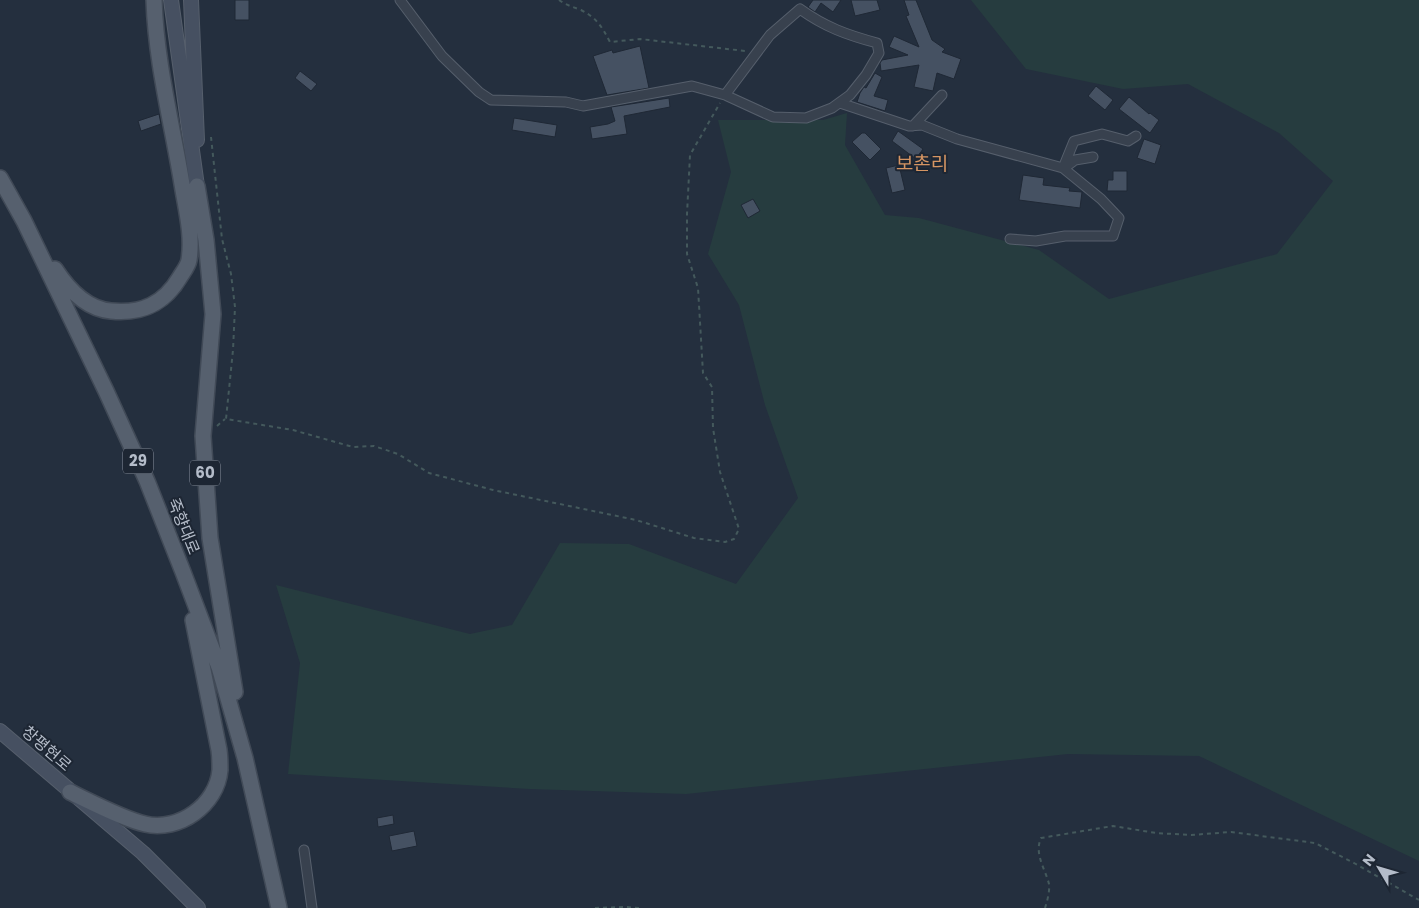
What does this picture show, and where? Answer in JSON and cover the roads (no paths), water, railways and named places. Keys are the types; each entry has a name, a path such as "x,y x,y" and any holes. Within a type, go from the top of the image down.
{"main road":[{"path":"24,221 64,282 86,303 105,310 128,313 157,304 174,288 189,262 190,230 177,151 161,77 154,0"},
{"name":"60","path":"171,0 206,240 212,314 203,436 210,538 246,758"},
{"path":"191,0 197,120 197,186"},
{"name":"죽향대로","path":"0,178 24,221 134,454 183,572 219,667 246,758 279,908"},
{"path":"70,792 145,824 166,825 185,819 202,807 214,791 220,771 219,750 212,704 183,572"},
{"name":"창평현로","path":"0,731 143,853 198,908"}],"street":[{"path":"400,0 442,56 479,92 491,100 566,102 583,106 692,86 725,95 773,118 806,118 832,108 850,95 866,75 879,53 877,43 843,34 818,22 800,9 770,35 725,95"},
{"path":"913,126 942,95"},
{"path":"840,103 909,126 922,124 957,140 1063,168 1102,199 1118,218 1113,236 1065,236 1036,241 1010,239"},
{"path":"1063,168 1074,141 1102,134 1128,141 1136,136"},
{"path":"1063,168 1075,160 1093,157"},
{"path":"304,850 312,908"}],"district":[{"name":"보촌리","path":"922,163"}]}
